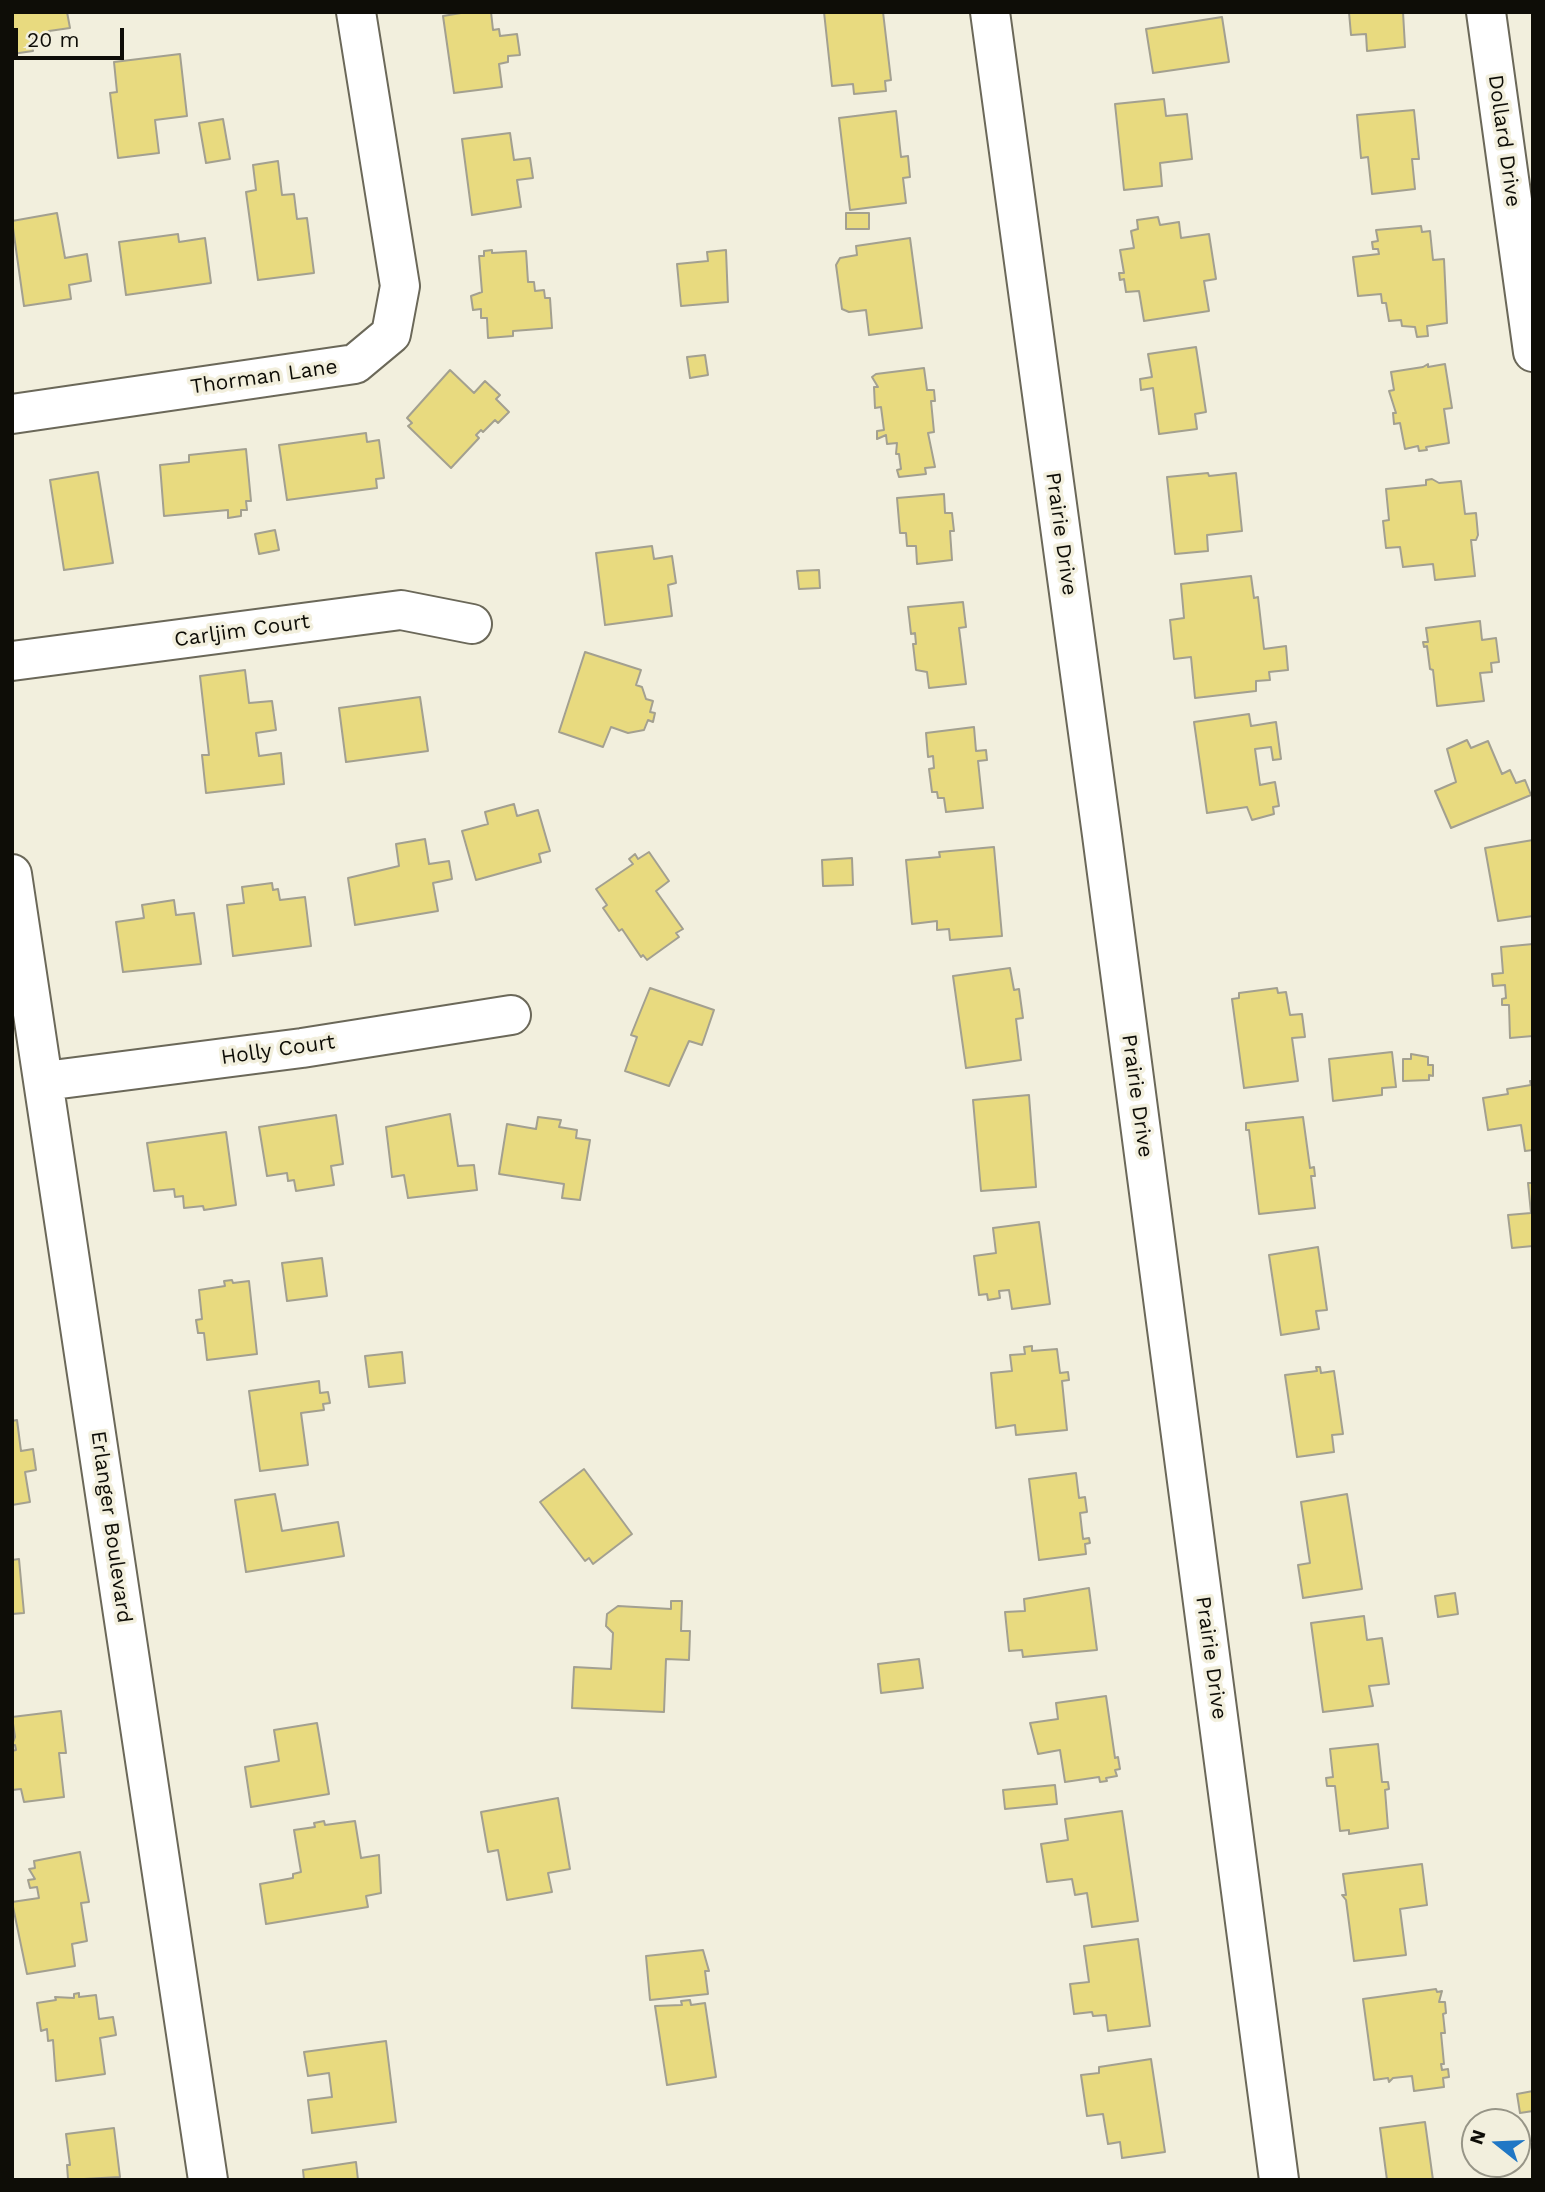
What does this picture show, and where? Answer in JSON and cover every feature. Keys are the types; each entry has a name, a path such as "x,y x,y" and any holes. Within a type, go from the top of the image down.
{"street":[{"name":"Thorman Lane","path":"12,414 355,364 391,334 400,286 356,12"},
{"name":"Prairie Drive","path":"990,12 1102,835 1279,2180"},
{"name":"Dollard Drive","path":"1486,12 1533,352"},
{"name":"Carljim Court","path":"12,661 401,610 472,624"},
{"name":"Erlanger Boulevard","path":"12,874 208,2180"},
{"name":"Holly Court","path":"45,1081 302,1048 511,1015"}],"building":[{"path":"12,12 67,12 70,28 49,31 50,36 31,39 33,51 12,54"},
{"path":"491,12 493,30 499,29 500,36 517,34 520,55 508,56 508,62 499,64 502,87 454,93 443,16"},
{"path":"824,12 883,12 891,80 885,81 886,91 854,94 853,84 832,86"},
{"path":"1349,12 1403,12 1405,47 1367,51 1366,34 1351,35"},
{"path":"1222,17 1229,62 1153,73 1146,29"},
{"path":"180,54 187,116 155,120 159,153 118,158 110,93 117,92 114,62"},
{"path":"1164,99 1166,116 1187,114 1192,159 1160,163 1162,186 1124,190 1115,104"},
{"path":"1414,110 1419,159 1412,159 1415,189 1372,194 1368,157 1361,158 1357,115"},
{"path":"896,111 901,157 908,156 910,177 903,178 906,203 850,210 839,118"},
{"path":"223,119 230,159 206,163 199,123"},
{"path":"510,133 514,160 530,158 533,178 517,180 521,207 472,215 462,139"},
{"path":"278,161 282,195 294,194 297,219 307,218 314,273 258,280 246,192 256,190 253,165"},
{"path":"57,213 65,258 87,254 91,281 69,285 71,299 24,306 12,221"},
{"path":"846,213 869,213 869,229 846,229"},
{"path":"1158,217 1160,225 1179,222 1181,238 1209,234 1216,279 1204,281 1209,311 1144,321 1139,291 1126,292 1124,279 1120,280 1119,273 1124,273 1120,250 1134,248 1131,231 1138,229 1137,220"},
{"path":"1421,226 1422,232 1430,231 1433,260 1444,259 1447,323 1427,326 1428,336 1417,337 1415,327 1402,326 1401,320 1389,321 1386,303 1382,303 1381,294 1358,296 1353,257 1379,254 1378,249 1373,249 1372,242 1378,241 1376,230"},
{"path":"178,234 179,242 205,238 211,283 126,295 119,242"},
{"path":"910,238 922,328 869,335 866,310 849,312 842,309 836,265 840,258 857,255 856,246"},
{"path":"492,250 492,253 526,251 528,282 534,282 535,291 544,290 545,298 550,298 552,328 513,331 513,336 488,338 487,318 481,318 481,309 473,310 471,296 482,292 479,256 484,256 484,251"},
{"path":"726,250 728,302 681,306 677,264 708,261 707,252"},
{"path":"1196,347 1206,412 1195,414 1197,429 1159,434 1153,388 1141,390 1140,379 1152,377 1148,354"},
{"path":"705,355 708,375 690,378 687,357"},
{"path":"1428,364 1428,367 1445,364 1452,408 1444,409 1449,443 1426,447 1427,450 1419,451 1418,446 1405,449 1400,423 1394,424 1393,413 1396,413 1389,391 1394,390 1391,372"},
{"path":"924,368 927,390 934,390 935,401 931,401 934,432 928,433 935,467 925,468 926,474 899,477 897,470 901,469 899,454 896,454 897,443 887,444 886,435 877,439 877,431 884,430 881,407 875,408 874,387 878,387 872,377 876,374"},
{"path":"450,370 474,393 485,381 500,395 496,399 509,412 498,423 495,420 483,432 481,430 476,435 479,438 451,468 408,426 412,423 407,418"},
{"path":"366,433 367,442 379,440 384,478 376,479 377,488 287,500 279,445"},
{"path":"246,449 251,501 246,501 247,510 241,510 241,516 228,518 228,510 164,516 160,465 189,462 189,455"},
{"path":"98,472 113,563 64,570 50,480"},
{"path":"1208,473 1209,476 1236,473 1242,531 1207,535 1208,551 1175,554 1167,477"},
{"path":"1432,479 1439,483 1461,481 1465,514 1476,513 1478,535 1476,540 1471,540 1475,576 1435,580 1433,564 1403,567 1400,547 1386,548 1383,521 1389,520 1386,489 1426,485 1426,480"},
{"path":"944,494 945,513 952,513 952,560 917,564 916,546 907,546 906,533 900,533 897,498"},
{"path":"275,530 279,550 259,554 255,534"},
{"path":"652,546 654,559 672,556 676,583 668,585 672,616 605,625 596,553"},
{"path":"819,570 820,588 799,589 797,571"},
{"path":"1251,576 1254,598 1258,597 1264,649 1286,646 1288,670 1269,672 1270,680 1256,681 1256,691 1195,698 1191,657 1174,659 1170,620 1184,618 1181,584"},
{"path":"963,602 966,627 959,628 966,684 929,688 927,672 916,670 913,644 916,644 915,633 911,634 908,607"},
{"path":"1480,621 1482,640 1496,638 1499,662 1491,663 1492,672 1480,673 1484,701 1437,706 1433,670 1430,669 1427,646 1424,647 1423,642 1428,642 1426,628"},
{"path":"585,652 641,670 636,685 642,687 646,699 653,701 650,712 655,713 653,722 648,720 644,730 628,733 611,727 603,747 559,732"},
{"path":"245,670 249,703 272,701 276,730 256,733 259,756 281,753 284,784 206,793 202,755 209,755 200,676"},
{"path":"420,697 428,751 346,762 339,708"},
{"path":"1249,714 1251,726 1276,722 1281,759 1273,760 1271,747 1255,749 1260,785 1275,782 1279,806 1273,807 1274,814 1252,820 1247,807 1207,813 1194,722"},
{"path":"974,727 976,751 986,750 987,760 978,761 983,808 946,812 944,798 938,798 937,792 932,792 929,769 934,768 933,756 928,757 926,733"},
{"path":"1467,740 1471,748 1488,741 1502,774 1510,770 1516,783 1525,780 1531,795 1451,828 1435,791 1456,782 1447,749"},
{"path":"514,804 517,816 538,810 550,851 539,854 541,862 476,880 462,831 488,824 485,812"},
{"path":"425,839 429,864 449,861 452,879 433,883 438,911 355,925 348,878 399,866 396,844"},
{"path":"1533,840 1533,916 1498,921 1485,848"},
{"path":"994,847 1002,936 950,940 949,929 937,930 937,921 912,924 906,860 940,857 939,852"},
{"path":"649,852 669,881 656,891 683,929 676,933 679,937 647,960 643,955 641,957 622,929 619,931 603,908 607,905 596,889 633,864 629,859 635,854 638,859"},
{"path":"852,858 853,885 823,886 822,860"},
{"path":"272,883 273,890 278,889 280,900 305,897 311,946 233,956 227,905 244,903 242,887"},
{"path":"174,900 176,915 194,913 201,964 123,972 116,922 144,918 142,905"},
{"path":"1533,944 1533,1036 1510,1038 1509,1005 1502,1005 1502,999 1506,998 1505,985 1493,986 1492,974 1503,973 1501,947"},
{"path":"1010,968 1014,990 1019,989 1023,1018 1016,1019 1021,1060 966,1068 953,976"},
{"path":"650,988 714,1010 702,1045 689,1041 669,1086 625,1071 637,1037 631,1035"},
{"path":"1277,988 1278,993 1286,992 1290,1015 1302,1014 1305,1037 1292,1038 1298,1081 1244,1088 1232,999 1239,998 1239,993"},
{"path":"1392,1052 1396,1087 1382,1088 1382,1095 1333,1101 1329,1059"},
{"path":"1411,1054 1428,1057 1428,1065 1433,1065 1433,1076 1429,1075 1429,1080 1403,1081 1403,1059 1411,1059"},
{"path":"1530,1081 1533,1081 1533,1150 1525,1151 1521,1125 1488,1130 1483,1098 1508,1094 1507,1089 1531,1085"},
{"path":"1029,1095 1036,1187 981,1191 973,1100"},
{"path":"450,1114 458,1166 474,1165 477,1190 408,1198 404,1175 392,1177 386,1127"},
{"path":"336,1115 343,1164 331,1166 334,1185 296,1191 294,1180 288,1181 287,1173 267,1176 259,1127"},
{"path":"538,1117 561,1120 559,1127 577,1130 576,1138 590,1140 580,1200 562,1198 564,1184 499,1174 507,1124 536,1129"},
{"path":"1303,1117 1310,1168 1314,1167 1315,1176 1311,1176 1315,1208 1259,1214 1246,1123"},
{"path":"226,1132 236,1205 204,1210 203,1206 184,1208 183,1196 175,1197 174,1189 154,1191 147,1143"},
{"path":"1528,1183 1533,1183 1533,1246 1512,1248 1508,1215 1531,1213"},
{"path":"1039,1222 1050,1304 1012,1309 1009,1290 999,1291 1000,1298 988,1300 987,1294 979,1295 974,1256 996,1253 993,1228"},
{"path":"1318,1247 1327,1310 1316,1311 1319,1329 1281,1335 1269,1255"},
{"path":"322,1258 327,1296 287,1301 282,1263"},
{"path":"232,1280 233,1283 249,1281 257,1354 207,1360 204,1333 198,1333 196,1320 202,1319 199,1290 225,1286 224,1281"},
{"path":"1032,1346 1032,1351 1057,1349 1060,1373 1068,1372 1069,1380 1062,1381 1067,1430 1016,1435 1015,1425 996,1428 991,1373 1012,1371 1010,1355 1025,1354 1024,1347"},
{"path":"402,1352 405,1383 369,1387 365,1356"},
{"path":"1316,1367 1320,1367 1321,1373 1334,1371 1343,1434 1332,1435 1334,1452 1297,1457 1285,1375 1317,1371"},
{"path":"319,1381 320,1393 328,1392 330,1403 323,1404 324,1410 301,1413 308,1465 260,1471 249,1391"},
{"path":"17,1420 21,1451 33,1449 36,1470 25,1472 30,1502 12,1505 12,1421"},
{"path":"584,1469 632,1534 593,1564 589,1558 585,1561 540,1502"},
{"path":"1076,1473 1079,1498 1085,1497 1087,1512 1080,1513 1083,1539 1089,1538 1090,1543 1085,1544 1086,1554 1039,1560 1029,1479"},
{"path":"275,1494 282,1531 338,1522 344,1556 246,1572 235,1500"},
{"path":"1347,1494 1362,1589 1303,1598 1298,1565 1310,1563 1301,1502"},
{"path":"19,1559 24,1613 12,1614 12,1560"},
{"path":"1089,1588 1097,1650 1023,1657 1022,1650 1009,1651 1005,1612 1025,1611 1024,1599"},
{"path":"1455,1593 1458,1614 1438,1617 1435,1596"},
{"path":"671,1601 682,1601 681,1631 690,1631 689,1660 666,1659 664,1712 572,1708 574,1667 611,1669 613,1633 606,1626 607,1614 618,1606 671,1609"},
{"path":"1364,1616 1367,1640 1382,1638 1389,1684 1369,1686 1373,1706 1323,1712 1311,1623"},
{"path":"919,1659 923,1688 881,1693 878,1664"},
{"path":"1106,1696 1115,1758 1118,1757 1120,1769 1115,1770 1117,1776 1100,1782 1099,1777 1065,1782 1060,1750 1038,1754 1030,1723 1058,1719 1056,1703"},
{"path":"61,1711 66,1753 59,1753 64,1797 24,1802 21,1789 12,1790 12,1751 16,1750 15,1745 12,1745 15,1737 12,1717"},
{"path":"317,1723 329,1794 251,1807 245,1767 279,1761 274,1730"},
{"path":"1378,1744 1382,1782 1388,1782 1389,1789 1385,1790 1388,1828 1349,1834 1349,1830 1340,1831 1335,1786 1327,1786 1326,1778 1333,1777 1330,1749"},
{"path":"1055,1785 1057,1804 1005,1809 1003,1790"},
{"path":"558,1798 570,1869 548,1873 552,1892 507,1900 498,1850 488,1852 481,1812"},
{"path":"1122,1811 1138,1921 1092,1927 1087,1893 1075,1895 1072,1879 1047,1882 1041,1844 1068,1840 1065,1819"},
{"path":"324,1821 325,1825 355,1821 361,1858 379,1855 381,1893 366,1896 368,1907 266,1924 260,1884 293,1878 293,1874 301,1872 294,1830 315,1827 314,1823"},
{"path":"80,1852 89,1902 81,1903 87,1941 72,1944 75,1966 27,1974 12,1902 39,1898 37,1887 30,1888 28,1880 35,1879 29,1869 35,1868 34,1861"},
{"path":"1422,1864 1427,1905 1400,1909 1406,1955 1354,1961 1346,1900 1342,1895 1346,1895 1343,1874"},
{"path":"1138,1939 1150,2026 1108,2031 1106,2015 1093,2016 1092,2012 1074,2014 1070,1984 1089,1982 1084,1946"},
{"path":"703,1950 709,1971 705,1971 708,1994 650,2000 646,1956"},
{"path":"1436,1989 1437,1992 1442,1991 1439,2002 1445,2002 1446,2013 1443,2014 1445,2033 1441,2033 1444,2064 1441,2064 1442,2070 1448,2069 1449,2077 1443,2078 1444,2087 1414,2091 1412,2076 1393,2078 1389,2082 1388,2078 1374,2080 1363,1999"},
{"path":"79,1993 79,1997 96,1995 99,2019 113,2017 116,2035 100,2038 105,2074 56,2081 53,2040 48,2041 47,2029 41,2031 37,2003 56,2000 55,1997 74,1998 74,1994"},
{"path":"690,2000 691,2005 705,2003 716,2077 667,2085 655,2006 682,2005 681,2001"},
{"path":"386,2041 396,2122 312,2133 308,2100 332,2097 329,2073 308,2076 304,2052"},
{"path":"1151,2059 1165,2152 1122,2158 1120,2142 1108,2144 1103,2114 1087,2116 1081,2075 1099,2073 1099,2067"},
{"path":"1533,2091 1533,2111 1531,2108 1519,2108 1517,2094"},
{"path":"1425,2122 1433,2180 1387,2180 1380,2128"},
{"path":"114,2128 120,2177 66,2180 67,2165 70,2165 66,2134"},
{"path":"356,2162 358,2180 304,2180 303,2170"}]}
